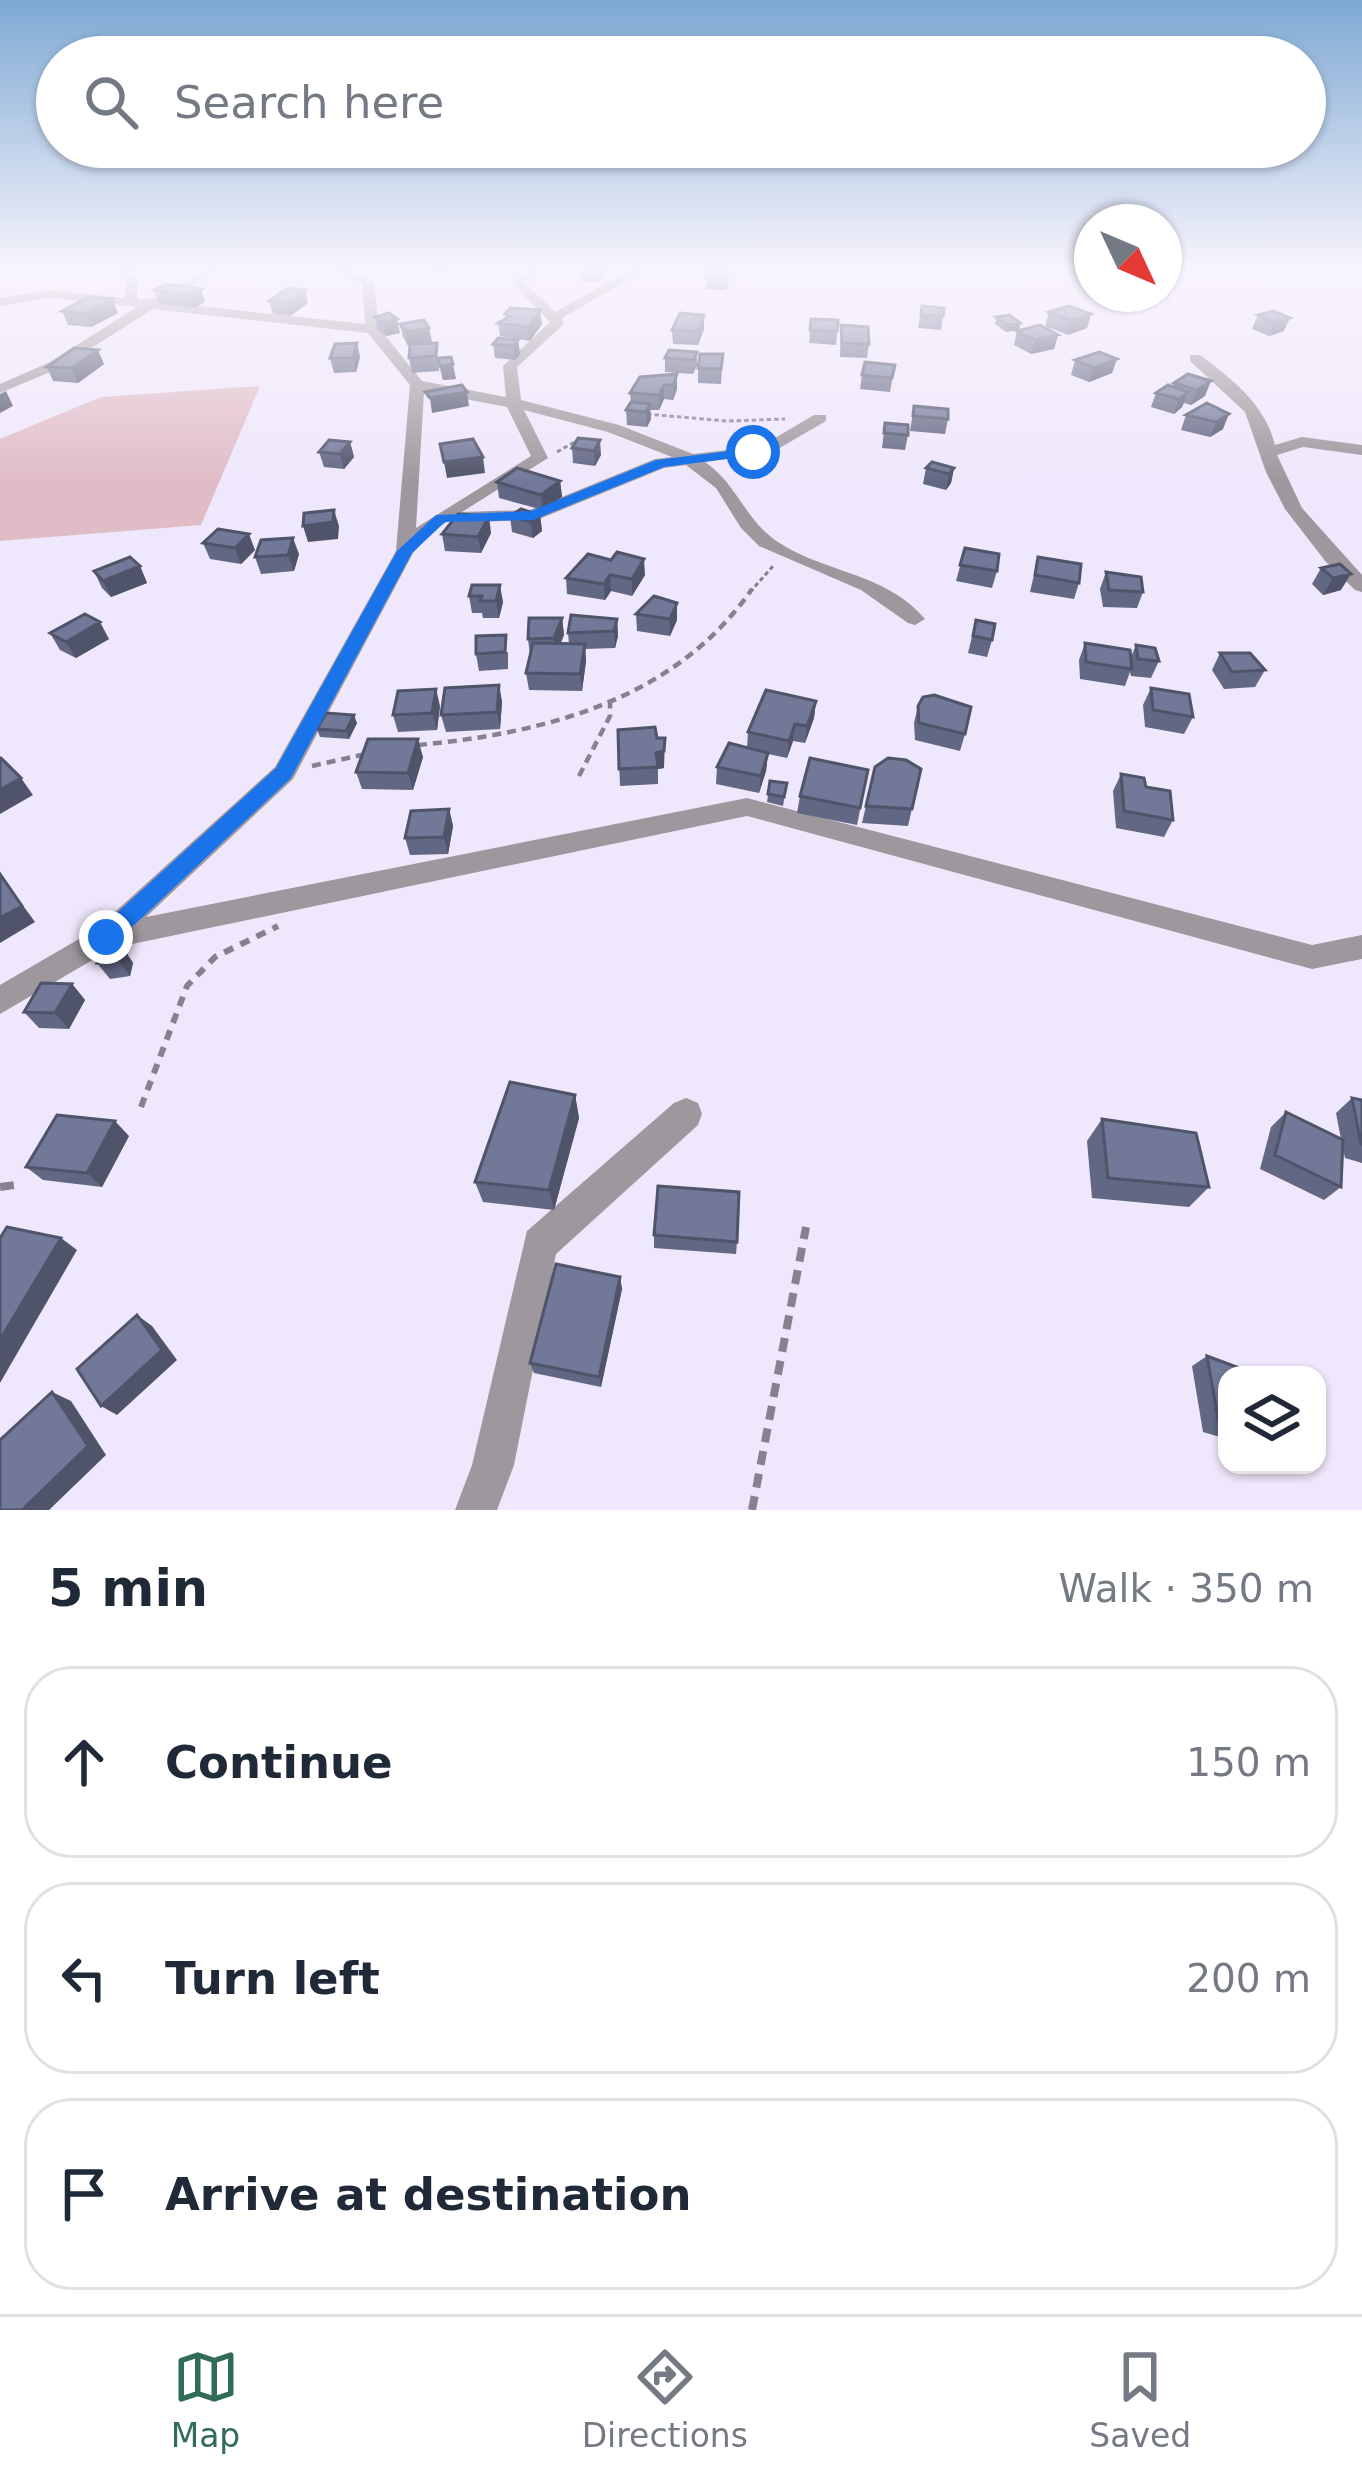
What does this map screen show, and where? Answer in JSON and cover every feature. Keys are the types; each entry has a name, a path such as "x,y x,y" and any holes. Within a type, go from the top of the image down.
{"street":[{"path":"0,389 25,381 84,340"},
{"path":"381,340 417,385 640,437 685,458 716,476 752,534 788,554 892,595 915,619"},
{"path":"0,1001 106,937 284,773 405,551 442,518 540,458 514,405 510,366 538,340"},
{"path":"1195,358 1237,390 1265,427 1274,476 1294,508 1362,586"},
{"path":"405,551 417,385"},
{"path":"442,518 533,515 588,490 685,458 765,451 820,418"},
{"path":"1268,454 1302,442 1362,450"},
{"path":"106,937 747,807 1312,957 1362,947"},
{"path":"476,1510 493,1465 540,1244 686,1114"}],"path":[{"path":"642,414 726,421 820,418"},
{"path":"540,458 568,448 596,426"},
{"path":"413,746 509,734 572,717 669,671 717,637 750,586 788,554"},
{"path":"579,776 610,716 610,699"},
{"path":"284,773 373,752"},
{"path":"141,1107 187,986 215,957 296,917"},
{"path":"0,1187 15,1185"},
{"path":"752,1510 806,1227"}],"shaded area":[{"path":"260,386 201,525 0,541 0,439 101,397"}],"building":[{"path":"496,340 518,340 514,346 493,344"},
{"path":"357,343 353,358 330,358 335,344"},
{"path":"437,343 436,356 409,358 410,344"},
{"path":"74,348 98,350 72,368 47,367"},
{"path":"669,350 697,352 694,360 665,358"},
{"path":"1099,352 1117,359 1094,368 1075,360"},
{"path":"700,354 723,354 721,369 698,368"},
{"path":"451,357 453,364 440,366 438,358"},
{"path":"865,362 895,365 892,378 862,375"},
{"path":"677,374 673,385 664,385 659,395 630,393 640,377"},
{"path":"1188,374 1211,381 1197,390 1174,383"},
{"path":"462,385 467,392 430,398 425,392"},
{"path":"1168,385 1188,392 1179,399 1156,393"},
{"path":"631,402 650,404 646,412 626,410"},
{"path":"1207,403 1229,414 1216,422 1186,415"},
{"path":"914,406 948,409 948,419 913,416"},
{"path":"885,423 908,425 908,435 884,433"},
{"path":"578,438 600,440 594,451 572,448"},
{"path":"473,439 483,457 444,462 440,444"},
{"path":"329,440 350,442 340,454 319,452"},
{"path":"738,444 770,447 767,456 735,453"},
{"path":"932,462 954,468 949,474 926,468"},
{"path":"517,468 560,481 541,495 497,482"},
{"path":"521,509 540,515 531,522 510,516"},
{"path":"334,510 333,522 303,526 304,513"},
{"path":"458,514 489,516 478,537 442,534"},
{"path":"218,529 249,534 235,548 203,543"},
{"path":"293,538 288,555 255,557 261,540"},
{"path":"965,548 999,554 997,571 960,565"},
{"path":"617,552 644,559 632,579 610,575 604,584 566,578 588,554 611,560"},
{"path":"130,557 140,566 103,581 94,571"},
{"path":"1038,557 1081,564 1079,583 1035,575"},
{"path":"1340,564 1351,574 1333,578 1321,568"},
{"path":"1106,572 1141,577 1143,592 1109,590"},
{"path":"472,585 500,585 496,601 469,596"},
{"path":"654,596 677,603 670,619 636,614"},
{"path":"85,614 100,622 66,642 50,633"},
{"path":"571,615 617,619 614,631 568,633"},
{"path":"529,618 562,618 554,638 528,639"},
{"path":"976,620 995,624 992,640 973,636"},
{"path":"506,635 505,652 476,654 476,636"},
{"path":"533,643 585,644 580,674 526,673"},
{"path":"1085,643 1130,650 1132,669 1086,662"},
{"path":"1136,645 1155,648 1159,661 1138,659"},
{"path":"1220,653 1250,653 1265,670 1232,672"},
{"path":"499,685 497,712 441,715 445,688"},
{"path":"1151,688 1189,694 1193,717 1153,710"},
{"path":"436,689 432,713 393,715 398,691"},
{"path":"766,690 816,701 807,726 795,724 789,741 748,732"},
{"path":"934,695 971,707 965,734 919,723 918,706 923,697"},
{"path":"326,713 354,715 346,731 317,729"},
{"path":"655,727 657,738 665,738 664,751 656,753 658,767 619,769 618,730"},
{"path":"368,739 418,739 408,773 356,772"},
{"path":"729,743 768,753 761,776 717,767"},
{"path":"810,758 868,770 860,808 800,796"},
{"path":"888,758 906,760 921,769 912,809 866,806 875,767"},
{"path":"0,759 21,778 0,790"},
{"path":"1121,774 1144,778 1146,787 1170,791 1173,820 1124,811"},
{"path":"770,781 787,783 784,797 768,794"},
{"path":"449,809 444,837 405,838 411,811"},
{"path":"0,874 22,906 0,918"},
{"path":"122,946 118,960 97,963 101,949"},
{"path":"41,983 72,984 55,1013 24,1012"},
{"path":"510,1082 575,1095 549,1190 475,1182"},
{"path":"1352,1098 1362,1100 1362,1144 1361,1144"},
{"path":"1286,1112 1343,1140 1341,1187 1275,1155"},
{"path":"57,1115 115,1121 87,1173 26,1167"},
{"path":"1102,1119 1196,1133 1209,1187 1108,1178"},
{"path":"658,1186 739,1192 737,1242 654,1235"},
{"path":"7,1227 61,1238 0,1340 0,1238"},
{"path":"556,1264 620,1277 599,1377 530,1363"},
{"path":"137,1315 162,1350 101,1406 77,1369"},
{"path":"1207,1356 1234,1366 1218,1366 1218,1418"},
{"path":"52,1392 88,1446 22,1510 0,1510 0,1440"}],"route":[{"path":"106,937 284,773 405,551 429,526 442,518 533,515 661,463 753,452"}]}
